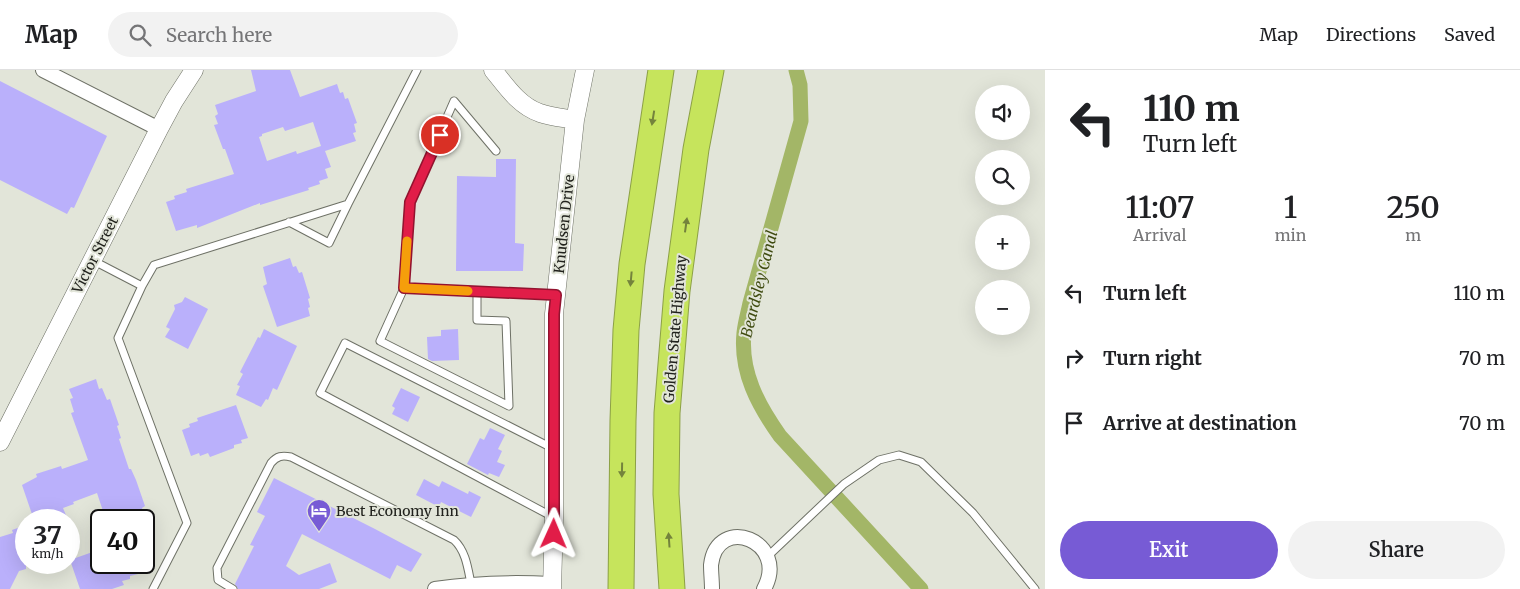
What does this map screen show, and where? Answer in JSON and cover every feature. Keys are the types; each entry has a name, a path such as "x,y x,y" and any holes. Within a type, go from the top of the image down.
{"highway":[{"path":"621,589 626,330 632,264 660,70"},
{"name":"Golden State Highway","path":"672,589 666,494 667,413 677,291 696,149 711,70"}],"street":[{"path":"43,70 159,128"},
{"name":"Victor Street","path":"0,442 159,128 194,70"},
{"path":"493,70 526,106 540,113 575,120"},
{"name":"Knudsen Drive","path":"552,586 554,314 575,120 585,70"},
{"path":"712,589 711,566 714,555 721,545 729,539 739,537 750,539 763,548 770,572 764,589"},
{"path":"435,589 471,584 519,583 552,586"}],"lane":[{"path":"289,222 329,243 417,70"},
{"path":"477,291 477,320 506,321 509,406 380,341 404,288 410,202 454,101 496,151"},
{"path":"153,589 187,522 118,338 142,286 154,265 348,204"},
{"path":"92,260 142,286"},
{"path":"404,288 556,295"},
{"path":"554,449 344,343 320,393 554,518"},
{"path":"233,589 218,580 217,568 271,463 276,457 283,455 291,457 454,540 466,560 471,584"},
{"path":"767,557 844,484 879,460 899,455 921,462 973,513 1035,589"}],"building":[{"path":"251,70 290,70 300,97 337,84 340,93 343,92 345,99 348,98 357,123 354,124 356,132 353,133 356,141 325,151 331,167 325,169 328,178 319,181 320,184 308,188 309,190 260,205 260,203 197,228 197,225 176,231 166,202 175,199 174,196 187,192 186,189 234,174 214,125 218,124 215,116 218,114 215,105 256,91","holes":["313,122 321,146 297,154 296,151 267,161 259,137 262,134 283,127 285,131"]},
{"path":"0,81 107,136 74,208 71,207 67,214 0,180"},
{"path":"496,159 516,159 515,243 524,244 523,271 456,271 457,176 496,177"},
{"path":"290,258 293,267 296,266 299,273 302,272 310,298 308,299 310,307 308,308 310,316 277,327 263,286 267,284 263,267"},
{"path":"185,297 208,309 188,349 165,337 170,329 166,327 175,309 174,305 182,302"},
{"path":"264,329 297,346 277,390 273,388 268,400 266,399 261,407 236,395 240,386 237,385 243,374 240,372"},
{"path":"458,329 459,360 432,361 428,359 427,337 441,336 441,330"},
{"path":"96,379 99,389 102,388 107,400 110,399 119,425 117,426 121,438 119,439 129,469 131,469 136,480 145,506 142,509 102,509 97,493 73,502 74,504 63,509 30,509 22,485 37,477 36,474 61,466 62,469 88,460 71,413 74,412 70,399 73,398 69,389"},
{"path":"401,388 420,397 408,422 392,414 395,408 392,406"},
{"path":"236,405 248,438 241,440 242,443 234,445 234,448 210,457 208,453 200,456 199,453 191,456 182,430 190,427 189,424 198,421 197,418"},
{"path":"490,428 505,435 498,449 502,451 497,462 505,465 499,477 489,473 488,475 467,464 480,438 484,440"},
{"name":"Best Economy Inn","path":"274,478 422,554 411,572 397,565 390,579 302,534 286,566 299,575 330,563 337,582 319,589 238,589 235,584 254,546 250,545 265,516 257,512"},
{"path":"424,479 439,487 442,481 468,494 469,491 481,497 471,517 441,502 439,507 416,495"},
{"path":"15,529 15,574 18,574 10,589 0,589 0,537 13,533 12,530"},
{"path":"90,553 90,574 138,574 122,581 124,585 112,589 80,589 75,574 80,574 80,556"}],"waterway":[{"name":"Beardsley Canal","path":"796,70 800,85 801,121 746,322 743,347 748,375 758,400 780,436 921,589"}],"slow traffic":[{"path":"407,241 404,288 468,291"}],"place":[{"name":"Best Economy Inn","path":"319,532"}],"route":[{"path":"440,135 410,202 404,288 556,295 554,314 554,534"}]}
